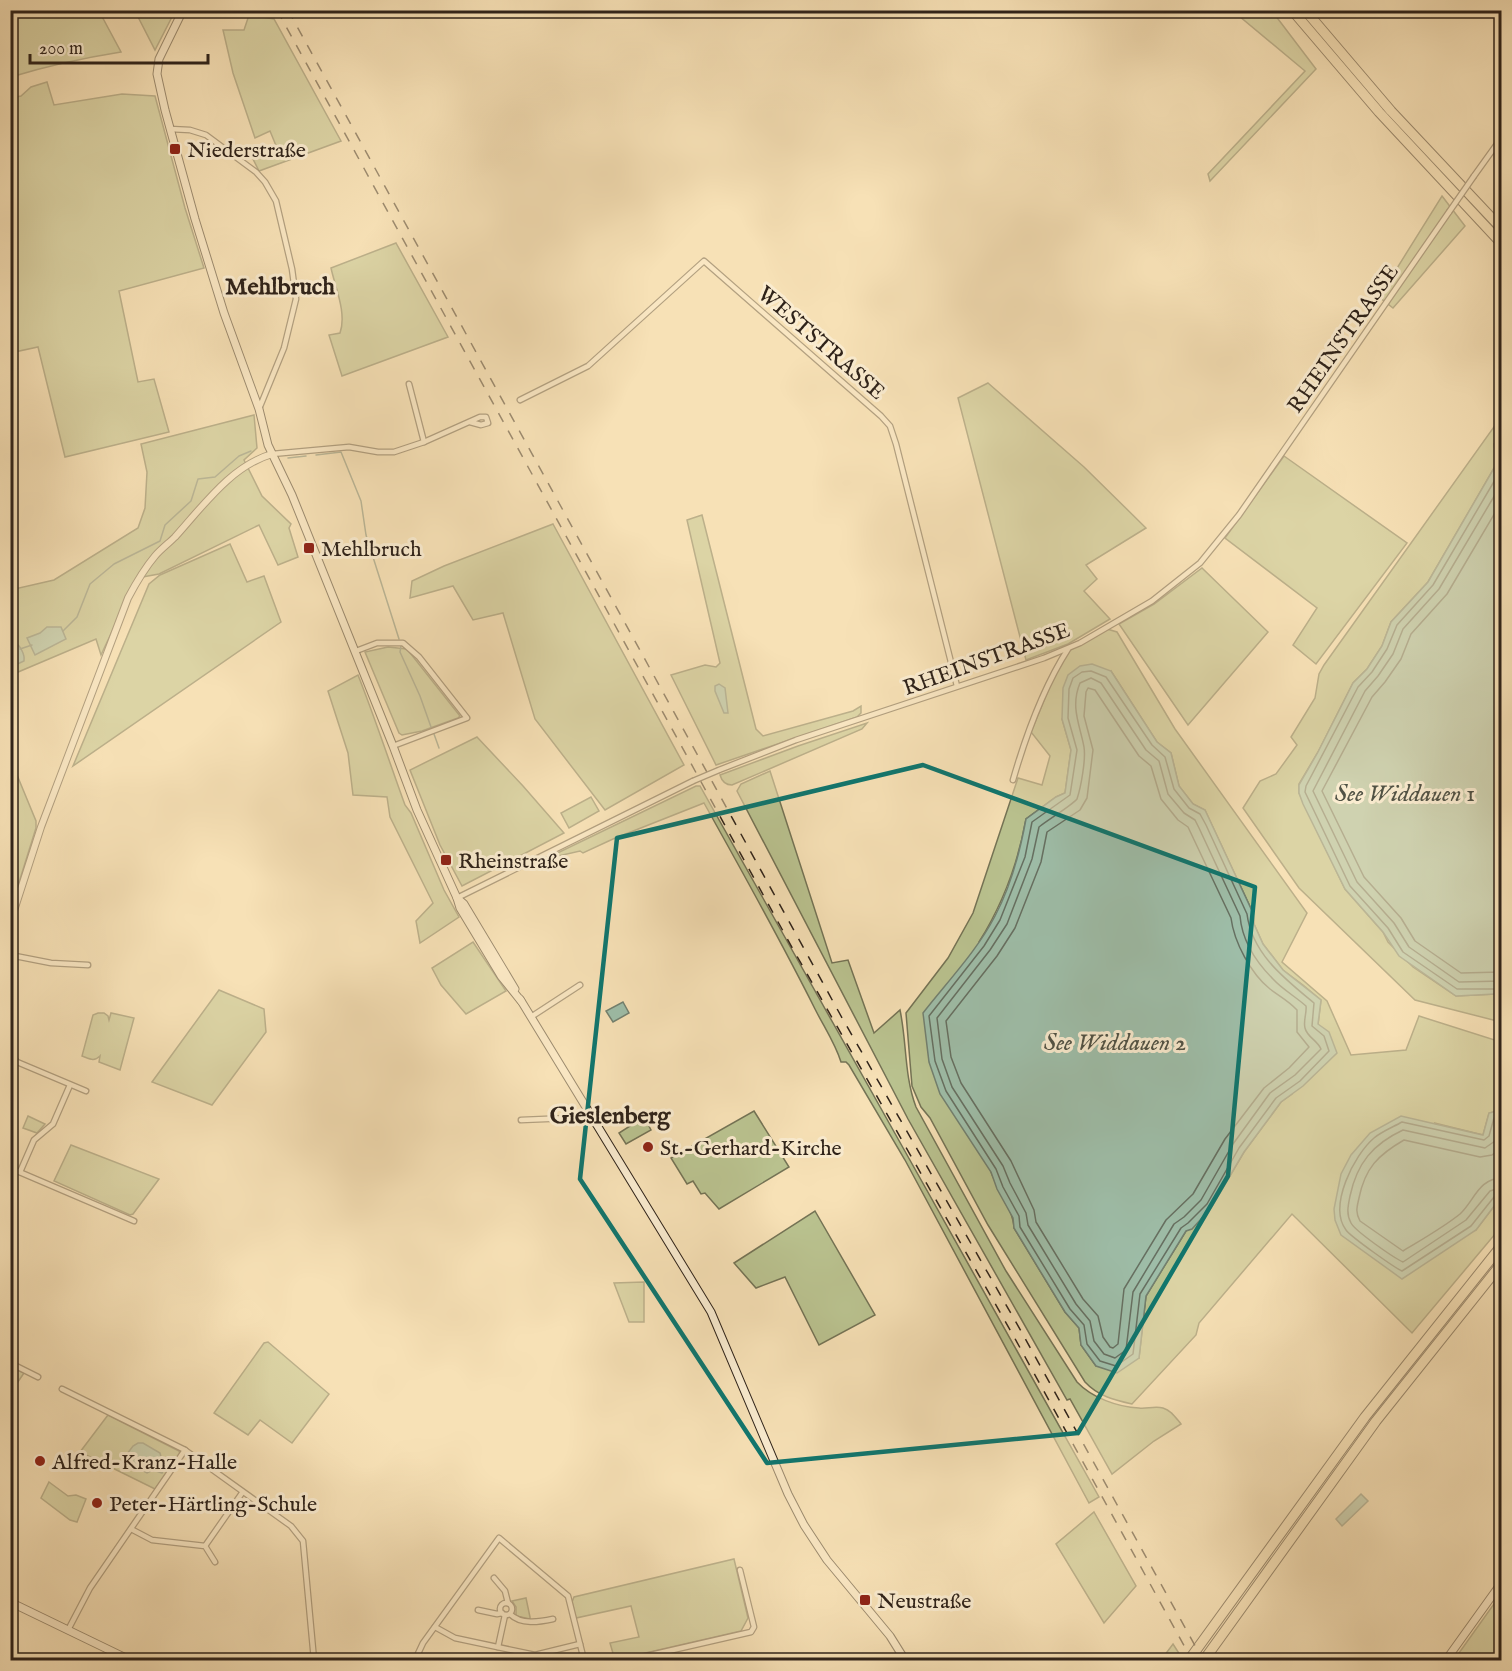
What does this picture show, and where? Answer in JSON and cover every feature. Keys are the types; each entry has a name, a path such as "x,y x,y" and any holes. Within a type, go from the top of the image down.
{"highway":[{"path":"1292,10 1378,112 1502,244"},
{"path":"1305,10 1391,111 1502,229"},
{"path":"1189,1660 1365,1417 1502,1245"},
{"path":"1204,1660 1376,1421 1502,1263"}],"main road":[{"path":"183,12 157,64 158,84 223,310 259,409 272,454 292,495 356,651 417,810 460,908 508,986 531,1017 711,1312 788,1494 804,1525 827,1560 890,1636 905,1660"},
{"path":"1446,1660 1502,1582"},
{"path":"10,1602 130,1660"}],"street":[{"path":"170,129 190,130 206,135 256,172 276,201 292,270 296,299 284,348 259,409"},
{"name":"RHEINSTRASSE","path":"457,898 719,770 796,740 1068,649 1152,601 1200,563 1255,493 1502,137"},
{"name":"WESTSTRASSE","path":"520,400 588,366 704,261 873,408 890,426 957,686"},
{"path":"409,384 424,442"},
{"path":"10,923 41,827 128,598 137,579 156,555 220,487 256,459 272,454 349,447 394,452 470,422"},
{"path":"356,651 377,643 404,643 419,657 467,718 393,746"},
{"path":"1014,780 1028,732 1055,669 1068,649"},
{"path":"1044,658 1052,663 1055,669"},
{"path":"10,955 51,963 88,965"},
{"path":"531,1017 580,985"},
{"path":"10,1074 13,1060 86,1091"},
{"path":"20,1172 34,1140 53,1124 70,1085"},
{"path":"521,1120 593,1117"},
{"path":"10,1168 134,1221"},
{"path":"10,1363 38,1377"},
{"path":"62,1389 185,1450 291,1526 303,1541 314,1660"},
{"path":"68,1630 90,1588 185,1450"},
{"path":"205,1546 242,1493"},
{"path":"131,1529 152,1540 205,1546"},
{"path":"415,1660 423,1643 499,1538 568,1596 584,1660"},
{"path":"205,1546 215,1562"},
{"path":"629,1660 751,1632 754,1627 740,1570"},
{"path":"494,1578 505,1591 508,1603 513,1608 506,1614 498,1647"},
{"path":"506,1614 501,1606 508,1603"},
{"path":"478,1610 506,1614 536,1623 553,1619"},
{"path":"435,1627 455,1638 535,1655 580,1644"}],"highlighted area":[{"path":"923,765 1255,887 1228,1176 1078,1433 767,1463 580,1179 617,838"}],"shaded area":[{"path":"10,11 99,11 121,52 38,69 11,77"},
{"path":"135,11 175,11 155,50"},
{"path":"1233,11 1272,11 1316,69 1210,181 1208,174 1305,71"},
{"path":"249,15 274,19 341,141 259,171 253,159 277,148 270,131 255,138 233,73 223,30 244,30"},
{"path":"47,82 54,105 122,94 155,96 185,208 204,268 119,291 138,382 154,379 169,432 65,457 38,347 10,353 11,98 21,96 31,87"},
{"path":"1442,196 1465,226 1393,308 1379,297"},
{"path":"396,243 448,337 342,376 329,335 340,333 342,325 340,300 331,268"},
{"path":"988,383 1084,467 1146,528 1086,565 1097,579 1084,591 1110,619 1068,644 1026,660 958,398"},
{"path":"254,415 257,448 244,460 262,496 291,524 289,528 298,557 278,565 259,525 159,574 137,578 101,655 96,639 11,675 10,590 54,580 138,528 145,508 147,472 141,444"},
{"path":"1501,417 1501,435 1494,444 1497,463 1428,582 1391,622 1382,646 1367,669 1353,683 1299,784 1299,793 1345,889 1383,932 1388,942 1413,967 1456,996 1501,995 1501,1022 1415,1000 1299,888 1243,808 1260,781 1276,774 1297,745 1291,737 1315,698 1319,674 1324,665"},
{"path":"1284,456 1407,543 1316,664 1293,645 1317,608 1225,538"},
{"path":"702,515 756,729 763,736 853,711 861,706 861,713 857,717 716,765 671,675 705,665 716,667 720,663 687,520"},
{"path":"553,524 684,765 605,810 535,719 503,613 473,620 453,586 410,598 412,581 444,566"},
{"path":"230,544 247,582 264,576 281,622 73,766 149,584 160,575"},
{"path":"1202,568 1268,632 1188,725 1119,624 1154,604"},
{"path":"1107,629 1117,632 1175,729 1307,913 1282,962 1327,1001 1351,1055 1406,1050 1419,1016 1501,1042 1501,1110 1489,1113 1483,1135 1435,1123 1476,1230 1501,1197 1501,1227 1412,1333 1292,1214 1199,1323 1196,1335 1132,1404 1107,1397 1095,1391 1085,1382 988,1225 930,1118 921,1107 912,1086 906,1013 948,958 973,913 1018,778 1042,785 1050,756 1031,732 1057,669 1070,650","holes":["1111,671 1157,742 1171,753 1179,786 1193,804 1205,810 1253,913 1254,924 1263,944 1283,970 1321,1000 1318,1025 1292,1094 1281,1102 1244,1152 1211,1208 1186,1231 1146,1296 1139,1358 1096,1366 1081,1345 1079,1328 1065,1312 1014,1228 1008,1207 991,1172 979,942 1008,883 1019,851 1026,819 1065,793 1071,750 1062,719"]},
{"path":"388,647 407,649 460,716 422,731 402,735 399,733 365,652"},
{"path":"358,675 405,805 411,813 444,890 459,917 420,943 416,921 433,903 390,817 387,797 353,795 348,753 328,691"},
{"path":"867,723 862,729 732,785 724,783 720,775 798,746"},
{"path":"477,737 564,833 462,886 440,845 410,770"},
{"path":"10,758 36,821 36,828 16,892 10,891"},
{"path":"770,771 832,963 848,960 874,1033 900,1010 909,1083 916,1107 1006,1271 1083,1388 1106,1401 1123,1406 1166,1409 1181,1424 1154,1441 1112,1474 1070,1399 1067,1400 908,1119 737,791 741,784"},
{"path":"700,786 1099,1497 1089,1503 905,1160 849,1065 841,1062 833,1042 704,803 583,853 580,851 545,859"},
{"path":"591,797 599,811 569,828 561,813"},
{"path":"473,942 506,991 466,1014 441,985 432,968"},
{"path":"219,990 264,1009 266,1032 212,1105 152,1082"},
{"path":"104,1013 109,1020 111,1013 134,1018 120,1070 99,1062 100,1056 90,1059 82,1056 93,1015"},
{"path":"754,1111 789,1167 719,1209 705,1193 701,1194 693,1181 687,1184 671,1158"},
{"path":"28,1116 45,1124 37,1133 23,1128"},
{"path":"644,1117 651,1130 626,1144 619,1133"},
{"path":"71,1145 159,1179 130,1215 54,1181"},
{"path":"815,1211 875,1315 819,1345 785,1277 756,1288 734,1263"},
{"path":"644,1282 644,1322 629,1322 614,1283"},
{"path":"268,1342 329,1394 292,1443 260,1420 248,1435 214,1413 264,1343"},
{"path":"11,1367 24,1373 11,1392"},
{"path":"108,1415 179,1451 180,1454 155,1489 80,1452"},
{"path":"49,1482 68,1496 76,1495 86,1499 77,1522 70,1520 41,1498"},
{"path":"1094,1512 1136,1586 1104,1623 1056,1544"},
{"path":"734,1559 748,1618 741,1631 615,1660 610,1643 639,1637 631,1606 576,1618 572,1602 574,1597"},
{"path":"1501,1594 1501,1660 1454,1660"},
{"path":"526,1598 530,1619 516,1616 516,1607 512,1601"},
{"path":"1173,1644 1180,1655 1176,1660 1161,1660"}],"water":[{"name":"See Widdauen 1","path":"1501,435 1501,995 1456,996 1399,956 1383,932 1345,889 1303,804 1299,785 1353,683 1367,669 1382,646 1391,622 1428,582 1497,463 1494,444"},
{"path":"47,627 61,627 66,639 35,655 27,638 40,633"},
{"path":"14,642 22,650 24,661 11,667 11,644"},
{"name":"See Widdauen 2","path":"1092,664 1111,671 1157,742 1171,753 1179,786 1193,804 1205,810 1253,913 1254,924 1263,944 1283,970 1321,1000 1318,1024 1329,1032 1337,1053 1303,1086 1281,1102 1244,1152 1211,1208 1192,1229 1186,1231 1146,1296 1139,1358 1117,1373 1096,1366 1081,1345 1079,1328 1065,1312 1014,1228 1013,1218 997,1189 991,1172 940,1094 929,1062 923,1013 971,954 995,916 1014,869 1026,819 1065,793 1071,750 1062,719 1063,688 1068,675 1080,666"},
{"path":"719,684 725,688 728,713 724,713 715,691 715,686"},
{"path":"623,1002 629,1013 613,1022 606,1011"},
{"path":"1501,1110 1501,1197 1476,1230 1402,1279 1341,1235 1335,1220 1334,1209 1341,1174 1351,1155 1370,1133 1401,1116 1483,1135 1489,1113"},
{"path":"138,1443 143,1443 160,1453 161,1457 157,1464 164,1469 162,1473 153,1470 147,1473 126,1462 124,1458"},
{"path":"1361,1494 1368,1501 1342,1526 1336,1519"}],"waterway":[{"path":"63,631 77,617 90,584 114,564 160,541 165,525 191,501 198,479 215,477 239,456 251,451"},
{"path":"316,455 341,452 361,501 366,535 399,639"},
{"path":"288,458 306,456"},
{"path":"20,649 32,645"},
{"path":"401,646 400,652 431,727"},
{"path":"434,734 439,748"}],"railway":[{"path":"277,10 794,951 1013,1335 1192,1660"},
{"path":"288,10 841,1016 1021,1331 1203,1660"}],"place":[{"name":"Niederstraße","path":"175,149"},
{"name":"Mehlbruch","path":"309,548"},
{"name":"Rheinstraße","path":"446,860"},
{"name":"St.-Gerhard-Kirche","path":"648,1147"},
{"name":"Alfred-Kranz-Halle","path":"40,1461"},
{"name":"Peter-Härtling-Schule","path":"97,1503"},
{"name":"Neustraße","path":"865,1600"}],"district":[{"name":"Mehlbruch","path":"280,286"},
{"name":"Gieslenberg","path":"610,1115"}]}
